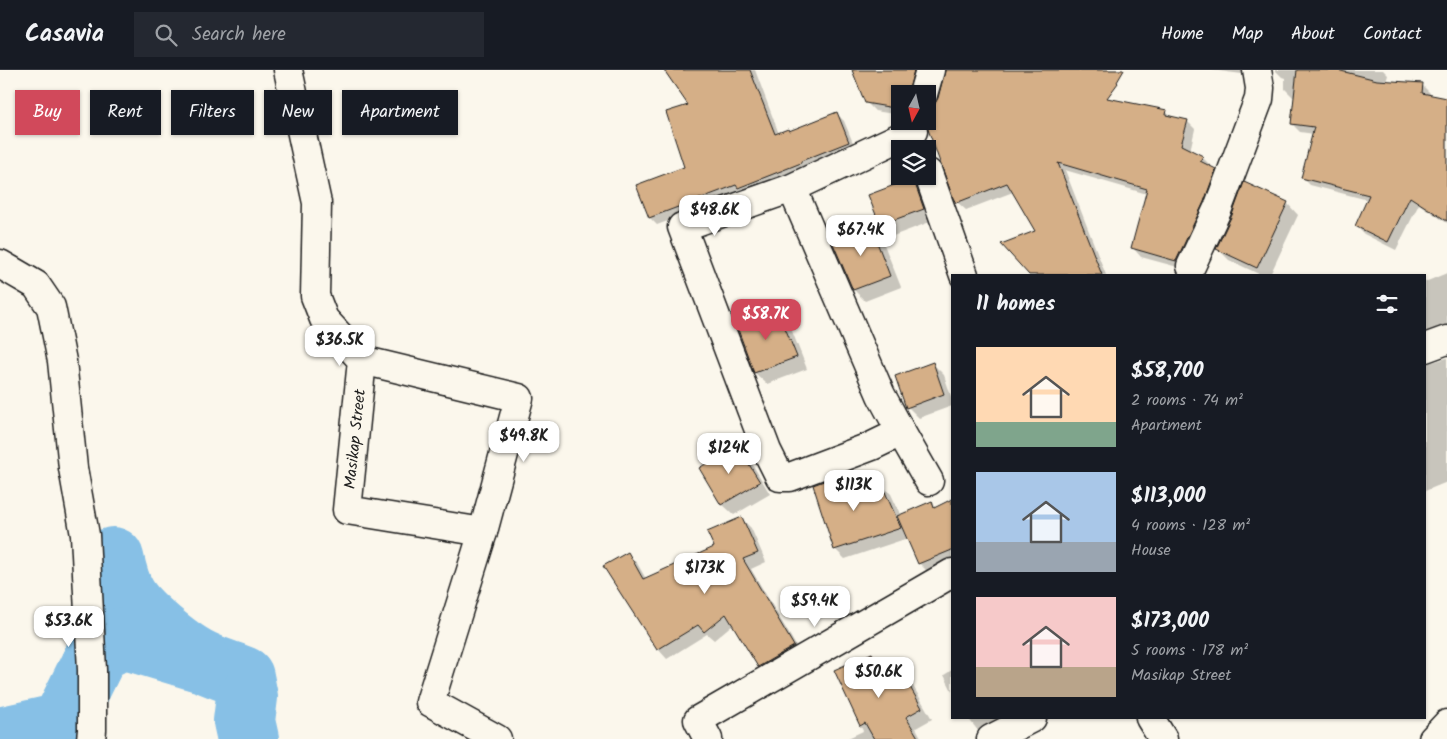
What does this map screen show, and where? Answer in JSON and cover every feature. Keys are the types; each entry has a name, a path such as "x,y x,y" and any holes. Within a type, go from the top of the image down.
{"street":[{"path":"288,70 318,203 315,296 324,318 362,360 519,398 483,532 430,702 497,739"},
{"path":"926,85 930,70"},
{"path":"1191,266 1218,208 1258,98 1260,88 1257,70"},
{"path":"901,432 872,446 790,477 780,477 767,450 682,227 792,188 916,134"},
{"path":"932,185 964,274"},
{"path":"792,188 881,394 929,482"},
{"path":"0,264 36,286 51,307 62,361 73,468 85,535 92,670 92,730 90,739"},
{"path":"1426,348 1447,340"},
{"name":"Masikap Street","path":"362,360 347,510 483,532"},
{"path":"708,739 698,720 951,574"},
{"path":"991,739 1030,719"},
{"path":"1151,719 1163,739"},
{"path":"1433,739 1447,724"}],"building":[{"path":"664,70 750,70 775,134 788,129 789,131 837,112 849,142 738,188 736,185 649,218 636,185 684,167 666,112 688,105"},
{"path":"852,70 914,70 910,85 891,85 891,107 865,103"},
{"path":"945,70 1124,70 1118,83 1107,98 1167,110 1166,115 1188,120 1181,145 1203,156 1200,161 1216,169 1204,202 1176,261 1131,248 1147,189 1058,163 1102,274 1028,274 1001,244 1035,231 1007,183 956,203 953,198 936,151 936,140 932,140 928,130 936,130 936,102"},
{"path":"1297,70 1337,70 1377,80 1423,83 1422,93 1447,98 1447,221 1410,197 1388,242 1355,226 1369,195 1301,178 1314,127 1291,124"},
{"path":"1244,182 1288,202 1257,268 1216,249 1232,215"},
{"path":"894,185 915,185 924,209 880,225 868,195"},
{"path":"870,224 890,276 853,290 831,239"},
{"path":"777,308 797,357 754,373 736,324"},
{"path":"933,362 944,394 906,408 895,376"},
{"path":"737,445 760,482 721,505 699,468"},
{"path":"846,473 853,495 881,483 901,528 834,550 813,485"},
{"path":"951,500 951,550 918,564 897,516 932,501 934,508"},
{"path":"742,517 758,553 743,559 794,646 758,667 726,614 704,632 698,625 657,650 603,566 628,552 643,579 714,547 707,532"},
{"path":"872,653 885,683 902,673 922,708 906,717 919,739 874,739 865,723 860,726 834,670"}],"waterway":[{"path":"113,558 118,579 124,593 140,614 171,641 200,660 243,677 247,697 244,721 248,739"},
{"path":"0,738 62,724 98,651 123,638 200,661"}]}
